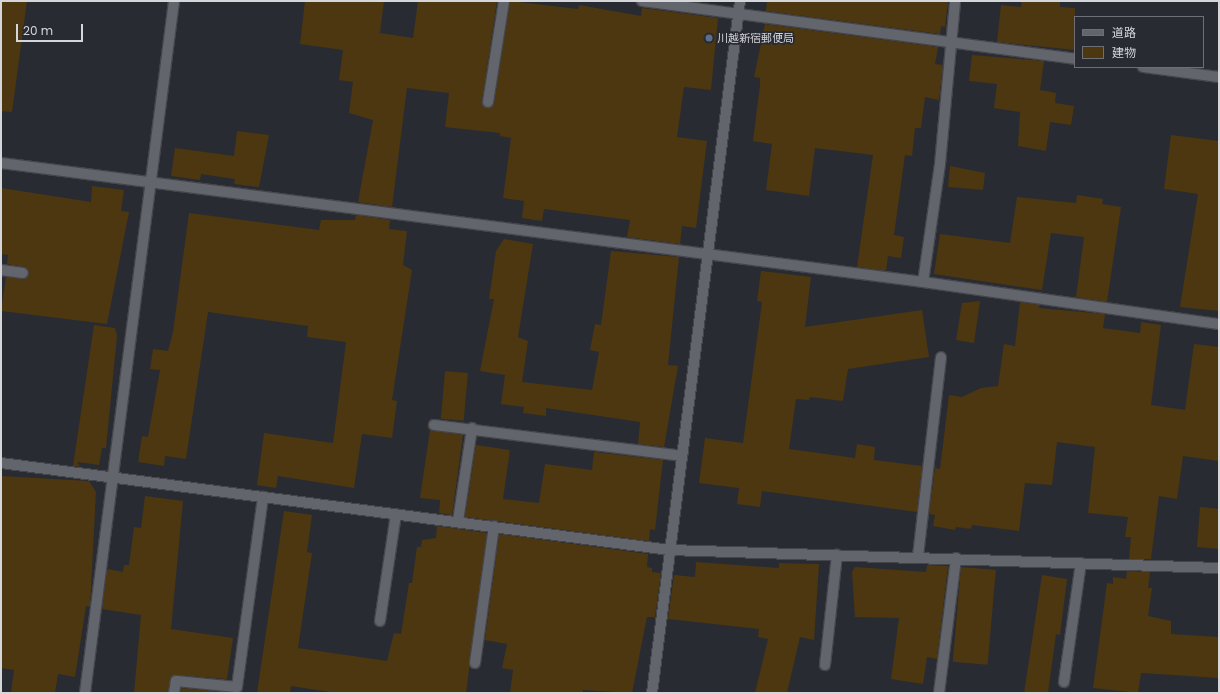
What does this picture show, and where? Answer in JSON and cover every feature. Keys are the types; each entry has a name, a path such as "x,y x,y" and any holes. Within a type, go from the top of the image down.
{"street":[{"path":"85,693 114,477 174,1"},
{"path":"488,102 504,1"},
{"path":"642,1 1074,58"},
{"path":"652,693 740,1"},
{"path":"923,282 952,43 955,1"},
{"path":"1151,68 1219,76"},
{"path":"1,163 923,282 1219,324"},
{"path":"1,270 23,273"},
{"path":"918,556 942,357"},
{"path":"434,424 682,456"},
{"path":"458,521 472,428"},
{"path":"1,463 458,521 670,550 918,556 1219,568"},
{"path":"174,693 176,681 237,687 263,497"},
{"path":"380,621 396,514"},
{"path":"475,663 494,526"},
{"path":"825,665 837,555"},
{"path":"939,693 956,558"},
{"path":"1064,682 1081,563"}],"building":[{"path":"1,1 27,1 12,112 1,111"},
{"path":"305,1 384,1 380,33 413,38 418,1 497,1 482,101 487,108 494,103 510,1 578,9 579,5 641,16 642,8 718,18 711,90 684,87 677,137 707,141 696,228 682,226 680,244 627,237 630,220 544,209 542,221 522,218 524,201 503,198 511,138 500,136 500,133 445,127 449,93 407,88 392,207 358,202 373,120 349,113 353,82 339,80 343,50 300,44"},
{"path":"767,1 948,1 945,27 941,26 940,34 766,11"},
{"path":"1022,1 1060,1 1060,7 1075,8 1074,50 997,42 1001,5 1021,7"},
{"path":"765,24 938,47 935,64 943,65 939,100 925,97 921,128 915,128 912,156 905,155 894,235 904,237 901,258 888,256 886,271 857,267 873,155 815,148 809,196 766,190 772,144 753,141 760,85 760,78 754,77"},
{"path":"972,55 1044,61 1040,90 1056,93 1055,103 1074,106 1071,125 1050,122 1046,151 1018,146 1020,112 994,108 997,84 969,81"},
{"path":"237,131 269,135 259,187 234,184 235,179 201,174 200,180 171,176 175,148 234,156"},
{"path":"1171,135 1219,141 1219,311 1180,307 1198,194 1164,189"},
{"path":"950,166 985,173 983,190 948,187"},
{"path":"92,186 124,190 121,211 129,212 107,324 1,311 6,277 25,279 29,273 24,267 7,264 8,255 1,254 1,188 91,202"},
{"path":"1077,195 1103,199 1102,204 1121,207 1107,302 1076,297 1084,237 1051,233 1042,290 934,274 940,234 1010,243 1017,197 1076,203"},
{"path":"189,213 319,230 321,220 355,220 356,215 390,220 389,229 407,231 403,265 412,270 392,400 397,401 392,438 362,434 354,488 278,476 276,488 257,485 264,433 333,443 346,342 307,337 308,326 208,312 186,459 165,456 164,466 138,462 142,436 148,437 160,370 150,369 153,349 168,351 173,332"},
{"path":"504,239 533,244 518,337 528,341 522,382 592,390 599,352 590,350 595,324 601,325 611,251 679,257 668,365 678,366 664,447 638,444 640,422 546,408 546,416 523,413 524,407 501,404 505,375 480,371 494,299 489,299 496,251"},
{"path":"761,271 811,277 805,327 922,310 929,357 848,369 843,401 810,397 809,400 796,399 789,449 855,458 857,444 875,447 874,460 922,466 917,512 762,491 760,507 737,504 739,488 699,483 705,438 743,443 762,302 757,301"},
{"path":"980,301 974,343 956,340 962,303"},
{"path":"1020,302 1040,305 1039,308 1105,314 1103,328 1140,333 1141,322 1161,325 1151,405 1185,410 1194,344 1219,347 1219,461 1183,456 1177,499 1159,496 1151,559 1129,559 1131,537 1125,537 1128,517 1088,513 1095,447 1057,442 1052,485 1025,483 1019,531 972,525 971,529 956,527 955,530 933,526 935,515 929,514 935,468 940,469 949,395 962,397 981,388 998,386 1004,344 1015,346"},
{"path":"94,325 115,328 117,336 106,448 102,448 99,465 77,462 80,467 73,466"},
{"path":"445,371 468,373 464,421 441,419"},
{"path":"430,430 463,435 452,515 439,513 440,500 420,498"},
{"path":"476,445 510,450 503,499 539,503 545,464 592,470 594,452 663,460 655,530 650,529 649,541 465,517"},
{"path":"1,476 89,481 96,492 90,607 86,606 75,677 58,674 55,693 11,693 14,670 1,668"},
{"path":"145,496 183,501 171,629 233,638 227,679 176,675 171,677 168,693 134,693 141,615 102,609 107,569 123,572 124,565 129,565 134,527 141,528"},
{"path":"1200,507 1219,509 1219,549 1197,547"},
{"path":"284,511 312,515 307,552 312,553 298,648 387,661 394,633 401,634 409,583 412,583 417,547 421,547 422,540 436,538 437,526 487,533 466,693 336,693 291,686 290,693 257,693"},
{"path":"499,534 648,554 647,567 652,568 652,572 661,573 655,617 647,617 632,693 583,690 583,693 510,693 513,670 502,668 507,644 485,640"},
{"path":"696,562 779,568 779,563 819,564 814,640 800,637 787,693 755,693 768,639 758,637 759,629 668,619 674,575 695,577"},
{"path":"927,565 948,566 937,659 927,657 923,684 891,679 899,618 855,617 852,572 855,567 926,572"},
{"path":"961,567 996,570 988,665 953,662"},
{"path":"1127,571 1150,572 1148,588 1152,588 1148,616 1171,621 1171,634 1219,637 1219,678 1141,673 1138,693 1093,688 1107,583 1113,584 1113,577 1126,579"},
{"path":"1042,575 1067,579 1060,635 1056,634 1048,693 1024,693"},
{"path":"181,688 225,692 181,693"}],"place":[{"name":"川越新宿郵便局","path":"709,38"}]}
